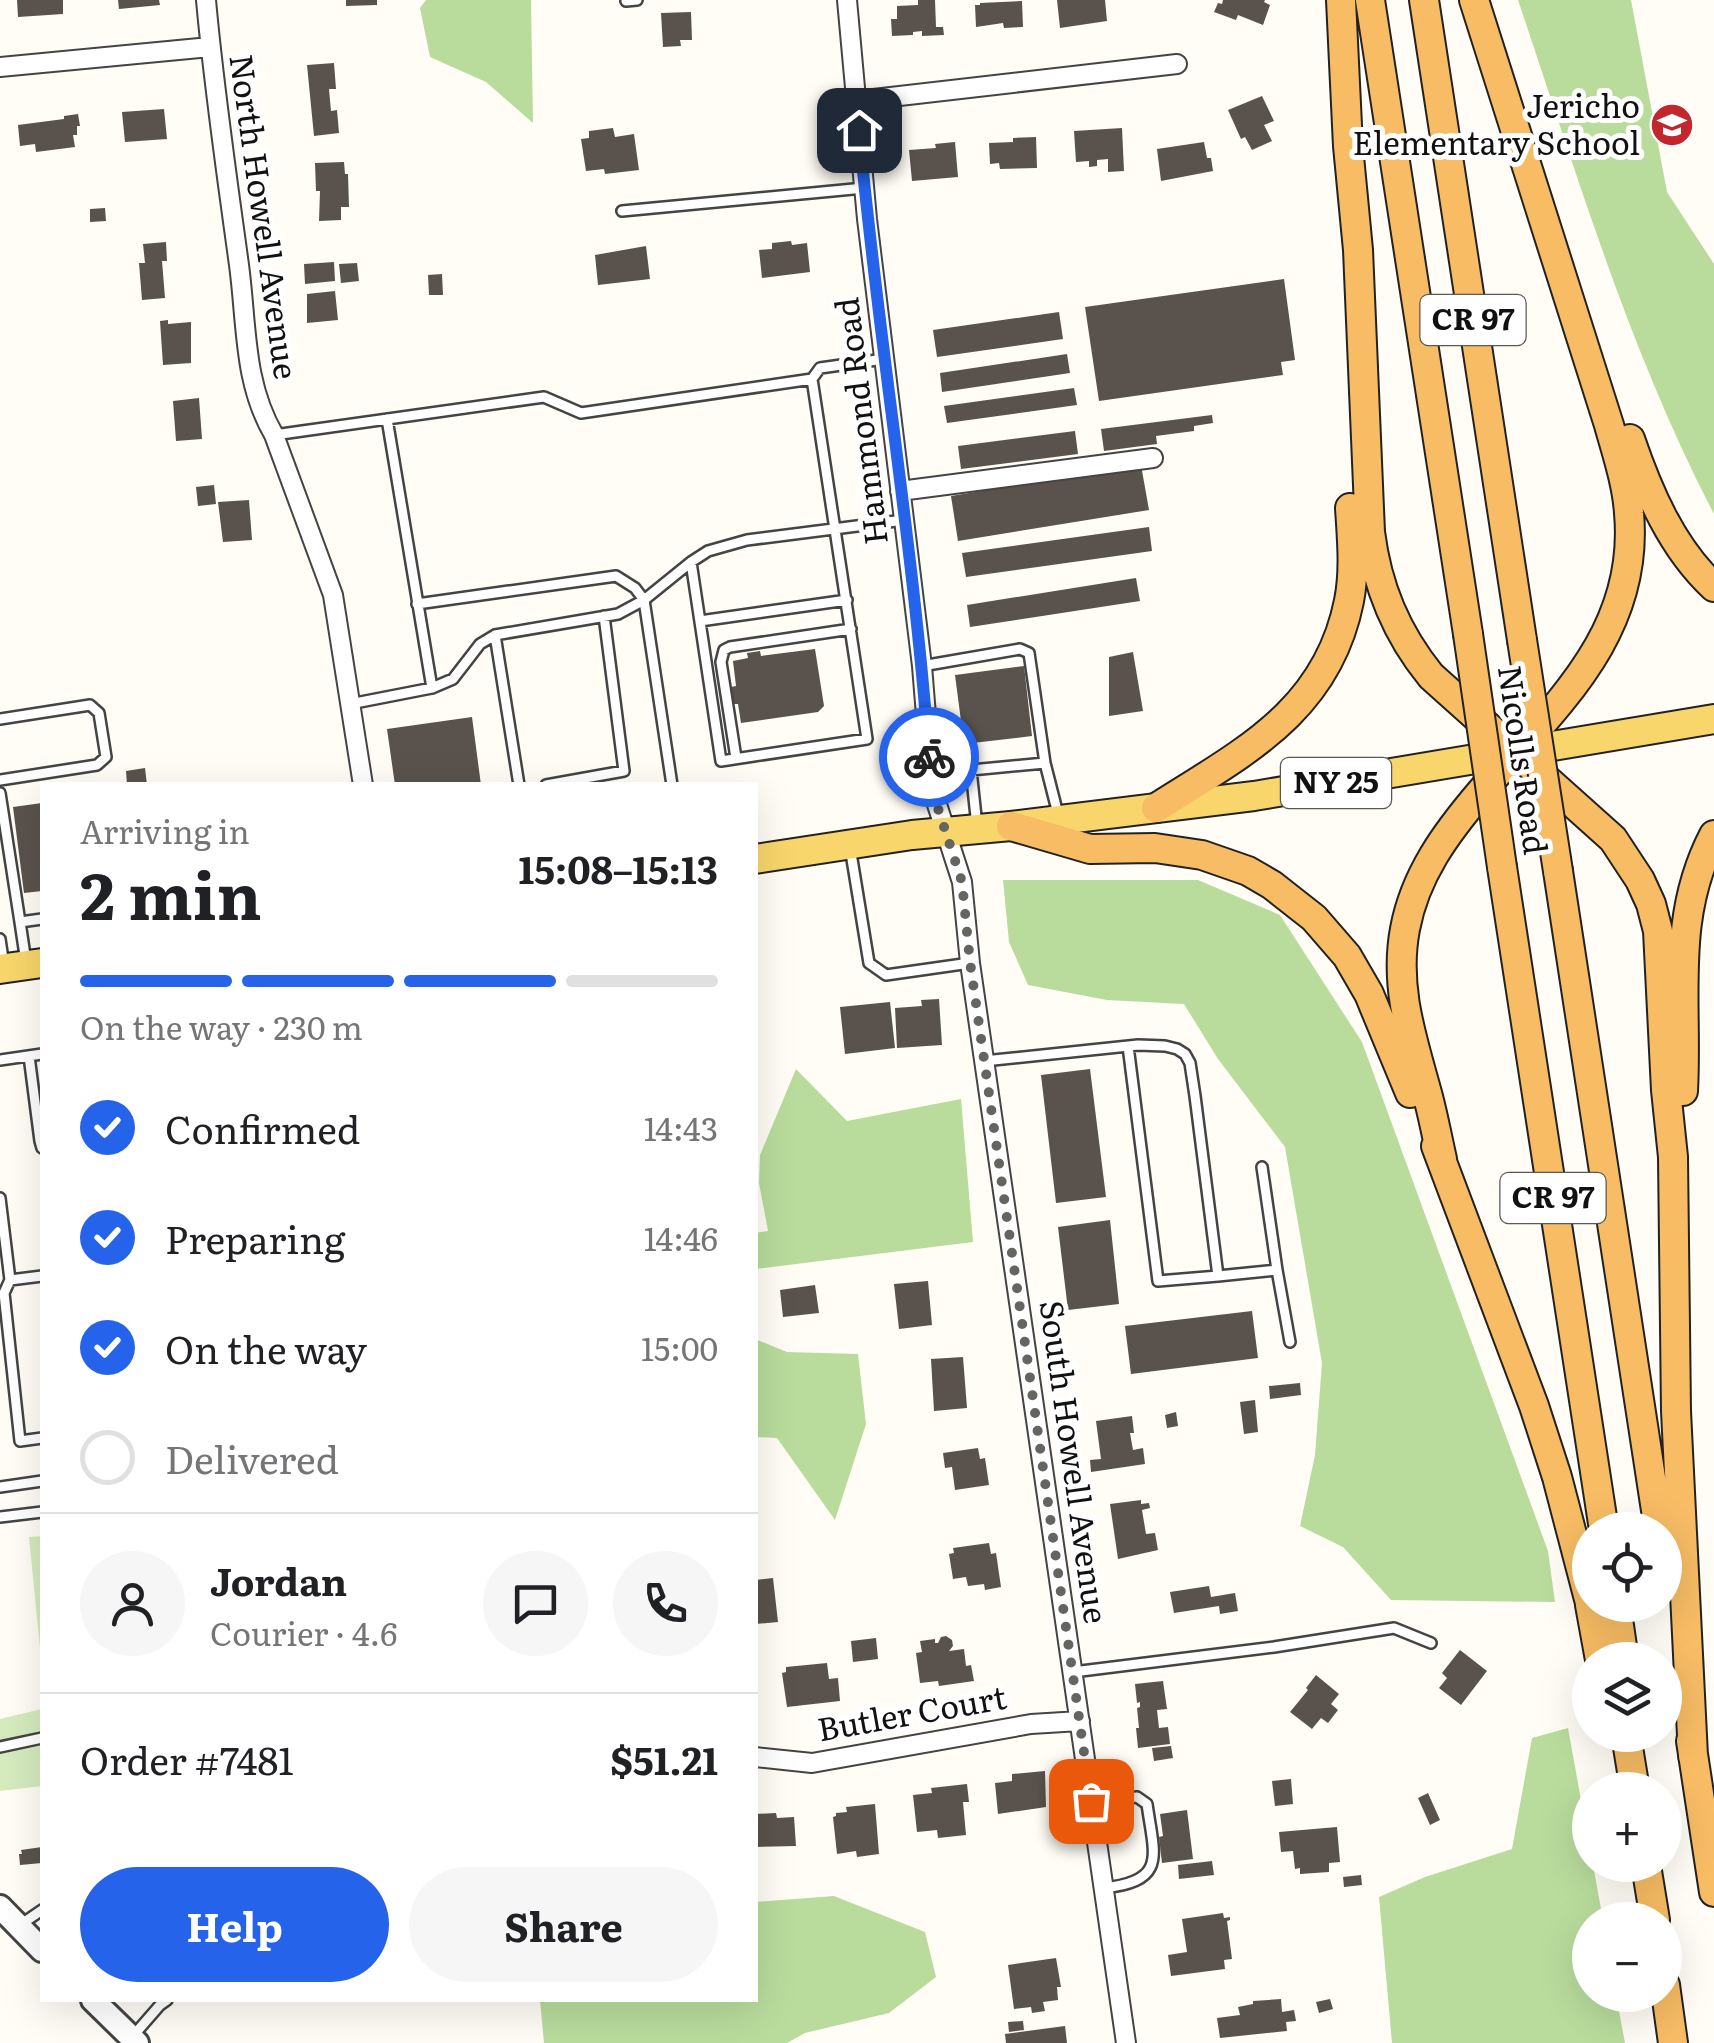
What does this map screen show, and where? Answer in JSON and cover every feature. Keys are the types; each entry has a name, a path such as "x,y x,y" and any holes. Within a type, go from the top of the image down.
{"highway":[{"path":"1341,0 1373,554 1382,588 1396,624 1431,676 1614,839 1651,904 1658,931 1673,1157 1676,1411 1693,1756"},
{"name":"Nicolls Road","path":"1370,0 1601,1512"},
{"name":"Nicolls Road","path":"1424,0 1656,1512"},
{"path":"1442,1160 1407,1024 1401,970 1412,902 1432,856 1454,824 1590,664 1611,624 1624,582 1630,534 1625,486 1581,333 1474,0"},
{"path":"1581,333 1626,428 1660,513 1674,538 1714,586"},
{"path":"1156,808 1242,753 1285,720 1327,664 1350,598 1350,509 1364,403"},
{"path":"1011,826 1090,849 1155,848 1202,855 1248,871 1295,901 1332,938 1369,994 1442,1160 1540,1424 1572,1535"},
{"path":"1673,1157 1684,1088 1686,915 1696,873 1714,835"},
{"path":"1673,1622 1714,1892"},
{"path":"1669,2012 1674,2043"}],"main road":[{"name":"NY 25","path":"758,859 1254,796 1714,719"}],"street":[{"name":"North Howell Avenue","path":"206,0 250,376 333,595 363,782"},
{"name":"Hammond Road","path":"847,0 864,188 922,666 932,790 947,832"},
{"path":"0,68 210,48"},
{"path":"856,102 1177,64"},
{"path":"900,491 1153,458"},
{"name":"South Howell Avenue","path":"947,832 962,882 970,962 1126,2043"},
{"name":"Butler Court","path":"758,1757 812,1763 1030,1724 1080,1722"},
{"path":"0,1906 40,1948"},
{"path":"95,2002 134,2040"}],"lane":[{"path":"626,1 636,0"},
{"path":"622,212 864,188"},
{"path":"691,562 720,761 867,740 812,379 820,368 884,359"},
{"path":"274,435 544,397 581,413 812,379"},
{"path":"387,419 432,688"},
{"path":"350,704 432,688 453,679 480,644 494,634 618,614 644,600 708,552 747,540 904,520"},
{"path":"417,604 616,576 635,588 644,600 672,782"},
{"path":"700,621 847,600"},
{"path":"563,782 624,771 604,616"},
{"path":"736,758 721,662 724,650 851,629"},
{"path":"494,634 519,782"},
{"path":"922,666 1020,649 1029,653 1045,763 1059,820"},
{"path":"0,718 90,705 99,713 106,756 98,765 0,780"},
{"path":"929,764 971,770 1045,763"},
{"path":"971,770 978,829"},
{"path":"0,793 20,922 18,966"},
{"path":"850,844 868,963 886,975 970,962"},
{"path":"20,922 40,919"},
{"path":"0,940 18,966"},
{"path":"984,1061 1151,1044 1186,1054 1218,1276"},
{"path":"1128,1046 1158,1282 1277,1270"},
{"path":"0,1060 40,1054"},
{"path":"29,1056 40,1134"},
{"path":"1262,1167 1290,1342"},
{"path":"0,1198 10,1280 4,1293 20,1440 40,1438"},
{"path":"10,1280 40,1276"},
{"path":"0,1487 40,1481"},
{"path":"0,1518 40,1512"},
{"path":"1073,1672 1394,1628 1432,1643"},
{"path":"0,1746 40,1738"},
{"path":"1091,1801 1137,1797 1147,1804 1154,1859 1150,1871 1128,1886 1104,1888"},
{"path":"18,1926 40,1911"},
{"path":"134,2040 164,2002"}],"green space":[{"path":"426,0 531,0 533,123 486,82 430,57 420,8"},
{"path":"1518,0 1631,0 1667,192 1714,264 1714,514 1630,326"},
{"path":"1003,880 1198,880 1280,915 1362,1042 1548,1551 1555,1602 1391,1600 1343,1547 1300,1526 1315,1455 1322,1363 1285,1147 1218,1059 1184,1004 1107,1000 1028,985 1009,942"},
{"path":"796,1069 847,1121 961,1099 973,1242 758,1269 758,1233 768,1231 759,1183 760,1155"},
{"path":"758,1340 787,1352 858,1354 866,1424 835,1520 777,1438 758,1437"},
{"path":"40,1536 40,1648 29,1537"},
{"path":"40,1709 40,1786 0,1791 0,1719"},
{"path":"1568,1728 1576,1772 1572,1772 1572,1882 1596,1882 1600,1902 1572,1902 1572,2012 1619,2012 1625,2043 1392,2043 1379,1897 1425,1877 1512,1849 1532,1738"},
{"path":"834,1896 925,1932 936,1977 889,2013 805,2033 787,2043 544,2043 540,2002 758,2002 758,1902"}],"building":[{"path":"17,0 63,0 63,14 18,17"},
{"path":"118,0 159,0 160,5 119,9"},
{"path":"346,0 377,0 377,5 346,6"},
{"path":"918,0 935,0 936,27 943,27 944,35 922,36 922,31 892,36 891,19 897,19 897,6 918,5"},
{"path":"1057,0 1105,0 1107,21 1060,28"},
{"path":"1223,0 1265,0 1270,5 1263,25 1238,15 1236,20 1214,12"},
{"path":"1022,1 1023,27 1004,28 1003,23 976,27 975,5"},
{"path":"691,12 692,40 680,40 681,46 663,47 661,13"},
{"path":"334,63 336,89 329,89 331,111 337,110 339,133 314,136 307,65"},
{"path":"1262,96 1274,121 1264,125 1272,141 1252,150 1245,137 1241,139 1228,110"},
{"path":"164,109 167,139 125,142 122,112"},
{"path":"78,114 80,126 77,135 73,135 75,147 36,152 35,144 20,146 18,125"},
{"path":"613,128 615,137 634,134 639,170 605,174 604,169 586,171 581,139 589,138 589,131"},
{"path":"1122,128 1124,171 1108,172 1108,159 1097,160 1097,166 1089,167 1089,161 1076,162 1074,131"},
{"path":"1036,137 1037,168 1000,169 999,163 990,164 989,143"},
{"path":"955,142 958,177 912,181 909,150"},
{"path":"1204,142 1213,171 1161,181 1157,149"},
{"path":"344,162 349,207 341,207 341,220 319,221 320,191 316,191 315,163"},
{"path":"105,208 106,221 90,222 90,209"},
{"path":"791,241 792,245 807,243 810,272 762,278 759,250 772,249 772,243"},
{"path":"166,242 167,261 162,261 165,298 142,300 139,263 145,263 143,244"},
{"path":"646,246 650,279 598,285 595,255"},
{"path":"334,262 335,281 305,284 304,264"},
{"path":"357,263 359,281 341,283 339,264"},
{"path":"442,274 443,295 429,295 428,275"},
{"path":"1284,279 1295,360 1281,362 1283,375 1099,401 1085,307"},
{"path":"335,291 338,320 307,323 307,294"},
{"path":"1059,312 1063,339 937,357 933,330"},
{"path":"168,320 168,324 191,322 191,363 163,365 160,321"},
{"path":"1067,354 1070,373 942,392 940,373"},
{"path":"1074,388 1077,405 947,423 944,406"},
{"path":"199,398 202,439 176,441 173,401"},
{"path":"1212,415 1213,423 1194,426 1194,431 1156,436 1157,444 1104,451 1101,429"},
{"path":"1075,431 1078,454 961,469 958,446"},
{"path":"1141,465 1149,510 958,541 951,496"},
{"path":"214,485 216,504 198,506 196,487"},
{"path":"249,500 252,540 223,542 218,502"},
{"path":"1149,527 1152,551 966,577 962,553"},
{"path":"1136,578 1140,601 970,627 967,605"},
{"path":"815,649 824,706 818,712 741,723 731,687 736,686 733,661 760,651 761,656"},
{"path":"1133,652 1143,711 1109,716 1109,657"},
{"path":"1024,666 1032,736 964,744 955,675"},
{"path":"472,717 481,782 395,782 387,729"},
{"path":"145,768 147,782 127,782 126,771"},
{"path":"40,803 40,891 24,893 13,807"},
{"path":"939,999 942,1045 897,1048 895,1008 922,1006 921,1000"},
{"path":"890,1002 895,1048 845,1054 840,1007"},
{"path":"1090,1069 1106,1197 1056,1203 1041,1075"},
{"path":"1110,1220 1119,1304 1068,1310 1058,1227"},
{"path":"928,1281 932,1325 899,1329 894,1284"},
{"path":"815,1285 819,1313 783,1317 780,1290"},
{"path":"1252,1311 1258,1358 1131,1374 1125,1326"},
{"path":"963,1357 967,1408 934,1411 931,1359"},
{"path":"1300,1383 1301,1395 1270,1399 1269,1386"},
{"path":"1255,1400 1258,1432 1244,1434 1240,1402"},
{"path":"1176,1412 1178,1426 1167,1428 1165,1415"},
{"path":"1132,1416 1133,1450 1143,1448 1145,1464 1091,1472 1090,1460 1101,1459 1096,1421"},
{"path":"978,1448 980,1459 985,1458 989,1485 955,1490 952,1467 945,1468 943,1453"},
{"path":"1141,1500 1141,1504 1149,1503 1150,1508 1142,1510 1146,1534 1155,1533 1158,1550 1118,1559 1110,1504"},
{"path":"989,1543 991,1554 996,1553 1001,1587 985,1590 984,1584 968,1586 966,1577 953,1579 949,1554 954,1553 953,1548"},
{"path":"773,1578 778,1622 758,1624 758,1580"},
{"path":"1209,1586 1211,1597 1235,1593 1238,1611 1220,1614 1219,1606 1174,1613 1170,1592"},
{"path":"946,1636 952,1640 949,1651 964,1649 966,1666 971,1665 974,1681 939,1686 938,1681 920,1683 916,1653 922,1652 920,1641 935,1639 938,1643"},
{"path":"876,1638 878,1659 853,1662 851,1641"},
{"path":"1460,1650 1487,1671 1461,1705 1439,1688 1447,1678 1442,1673"},
{"path":"827,1663 829,1679 838,1678 840,1701 787,1707 782,1673 786,1667"},
{"path":"1316,1675 1339,1694 1331,1704 1338,1710 1328,1723 1321,1718 1312,1729 1290,1712"},
{"path":"1163,1681 1167,1709 1157,1710 1159,1728 1168,1727 1170,1744 1138,1748 1140,1702 1137,1703 1135,1684"},
{"path":"1171,1746 1173,1758 1154,1761 1152,1748"},
{"path":"1045,1771 1046,1807 998,1814 995,1783 1012,1781 1012,1774"},
{"path":"1291,1779 1293,1804 1275,1806 1272,1781"},
{"path":"967,1784 969,1802 963,1802 966,1835 938,1838 937,1830 917,1832 913,1795 932,1793 931,1788"},
{"path":"1428,1793 1440,1820 1430,1825 1418,1798"},
{"path":"875,1804 879,1854 837,1854 833,1817 836,1813 847,1812 846,1807"},
{"path":"1187,1810 1193,1859 1162,1863 1160,1814"},
{"path":"758,1814 794,1817 796,1846 758,1847"},
{"path":"1337,1827 1340,1862 1329,1863 1329,1872 1300,1874 1300,1868 1295,1869 1293,1851 1281,1852 1279,1832"},
{"path":"40,1847 40,1863 20,1865 21,1850"},
{"path":"1212,1861 1214,1875 1179,1879 1178,1865"},
{"path":"1361,1875 1362,1885 1344,1887 1343,1877"},
{"path":"1223,1913 1224,1918 1230,1917 1227,1921 1232,1959 1224,1960 1225,1969 1171,1976 1168,1955 1187,1952 1182,1919"},
{"path":"1056,1958 1061,1987 1057,1987 1058,2000 1043,2002 1045,2011 1032,2013 1031,2007 1014,2009 1008,1965"},
{"path":"1281,1999 1282,2012 1294,2010 1296,2021 1286,2022 1287,2031 1220,2038 1217,2018 1240,2015 1238,2007 1253,2001"},
{"path":"1330,1999 1333,2009 1319,2013 1316,2002"},
{"path":"1023,2021 1024,2030 1009,2032 1008,2022"},
{"path":"1065,2026 1067,2043 1006,2043 1005,2034"}],"way so far":[{"path":"929,757 932,790 962,882 970,962 1091,1801"}],"place":[{"name":"Jericho Elementary School","path":"1672,125"}],"route":[{"path":"859,130 922,666 929,757"}]}
